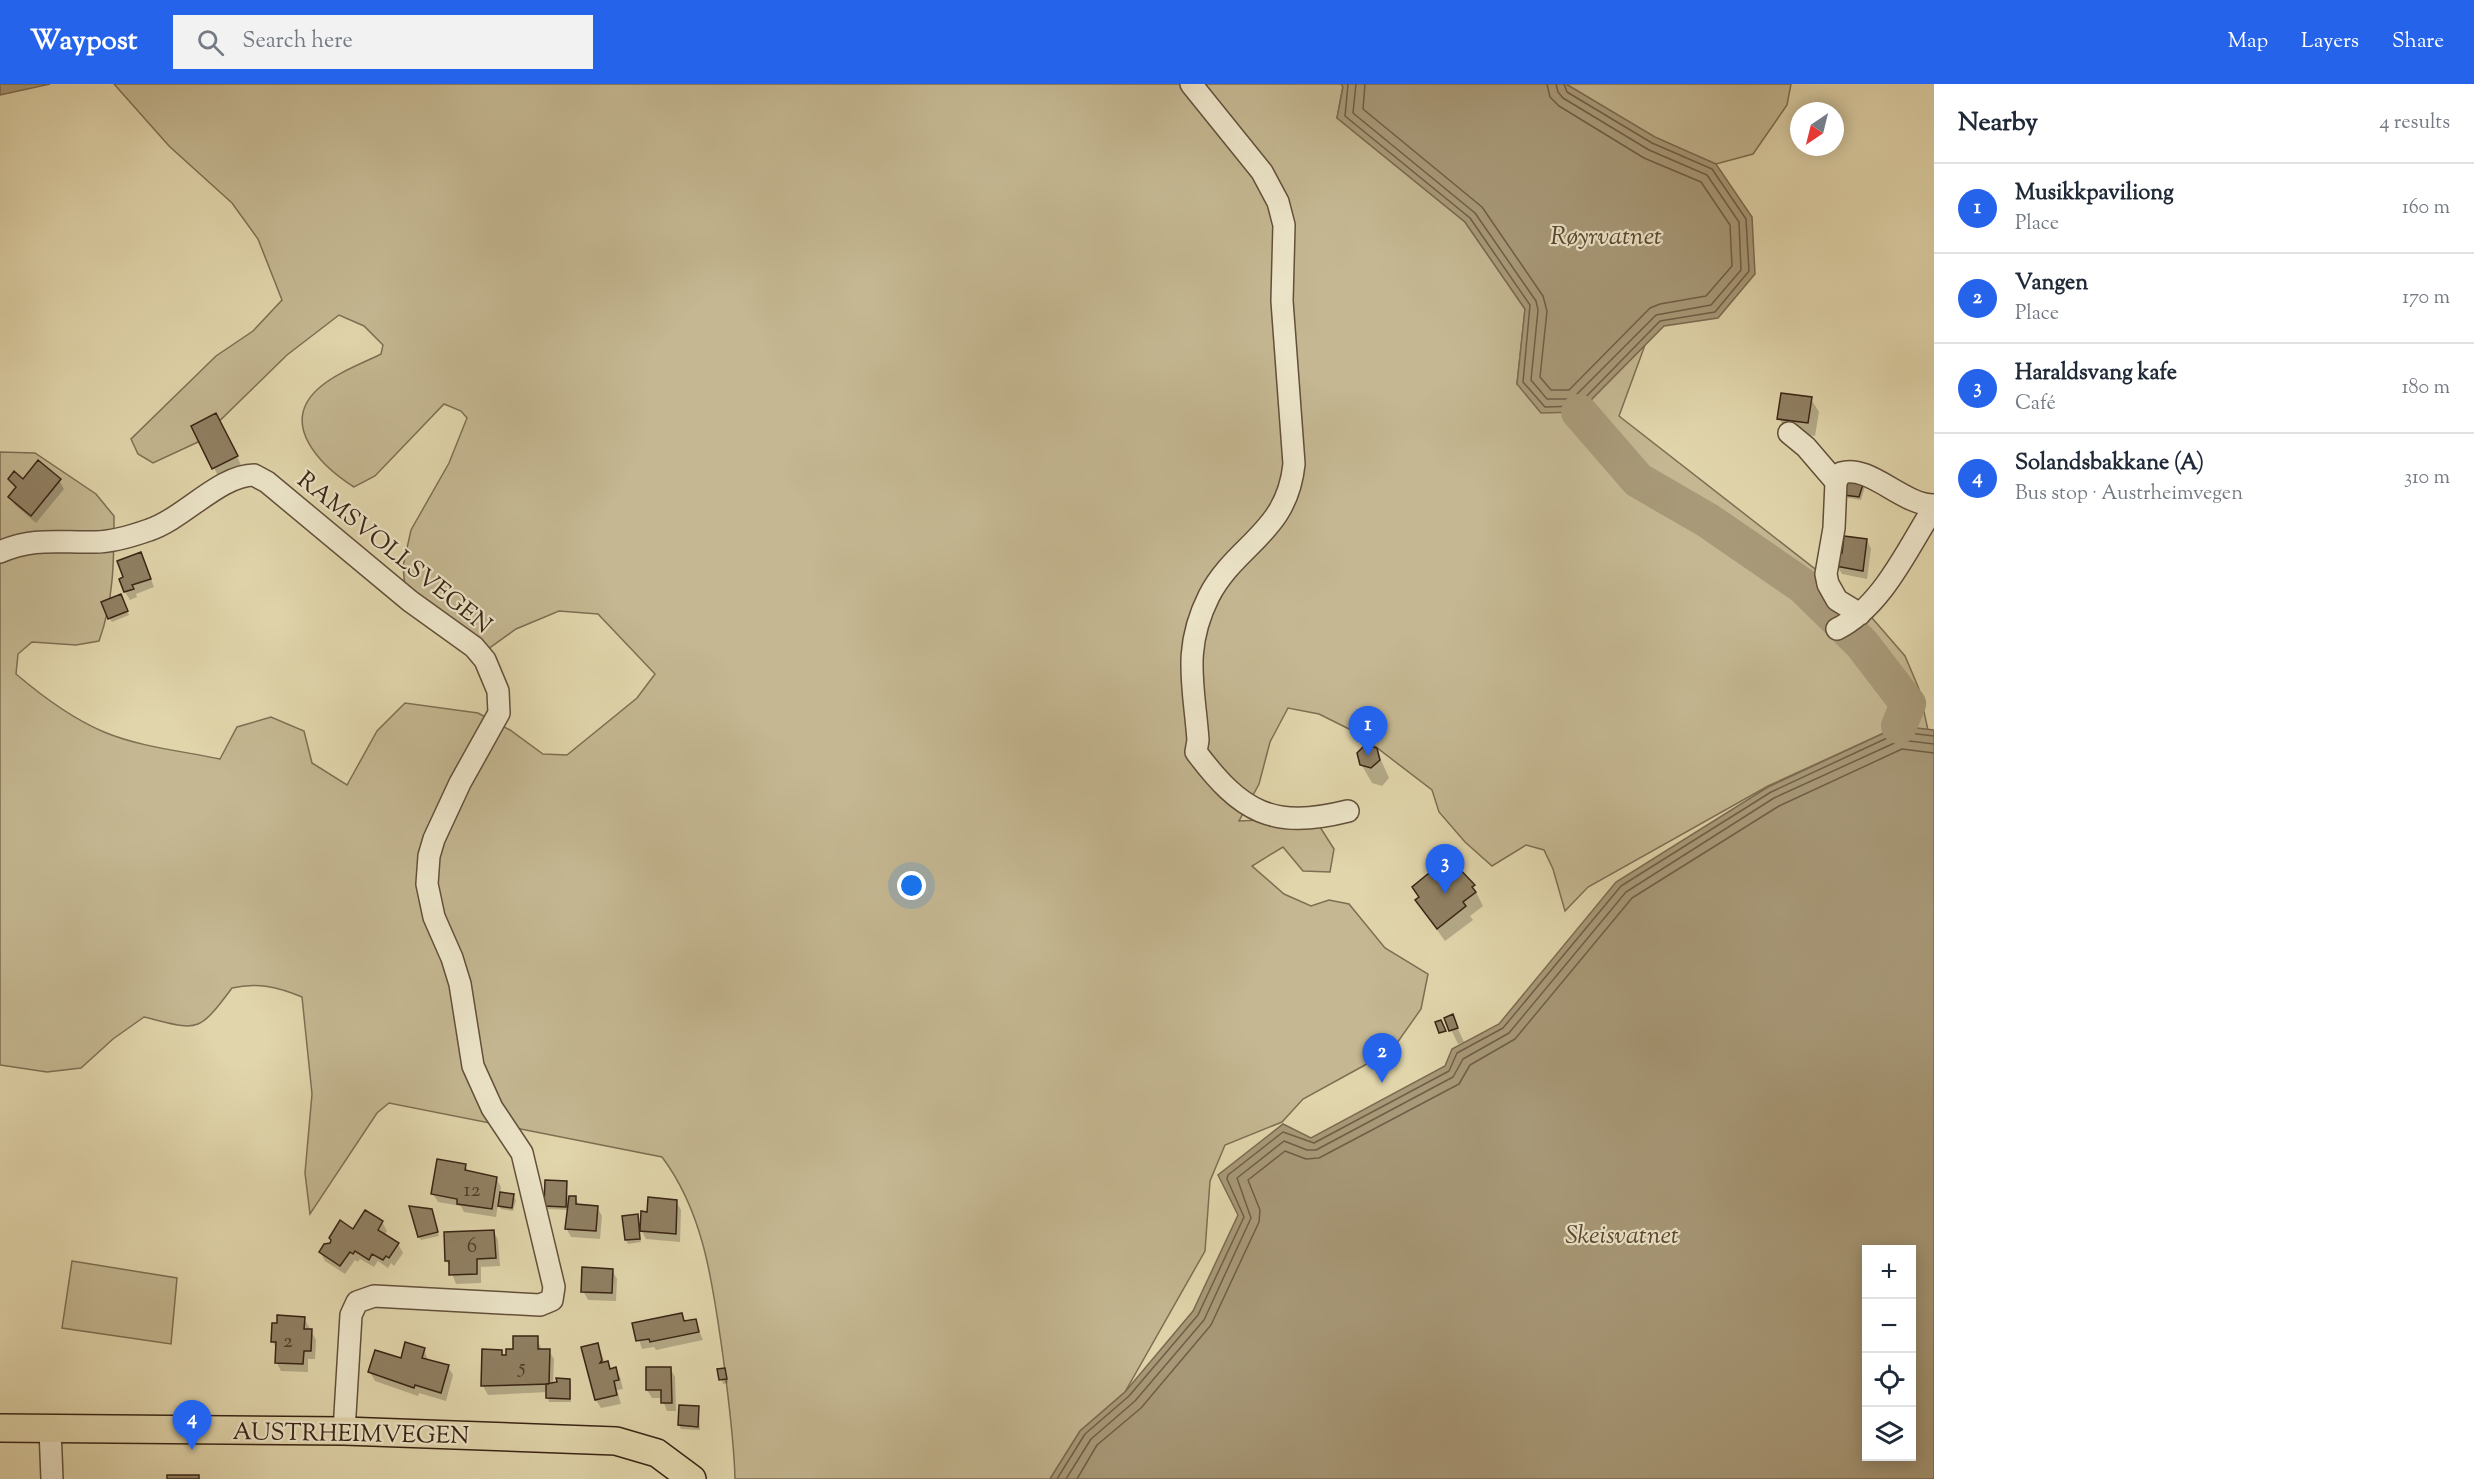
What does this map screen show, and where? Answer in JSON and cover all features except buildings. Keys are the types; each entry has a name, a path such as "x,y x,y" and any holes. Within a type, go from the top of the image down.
{"main road":[{"name":"AUSTRHEIMVEGEN","path":"0,1428 344,1431 616,1441 657,1453 692,1479"}],"street":[{"path":"1191,84 1262,172 1270,186 1284,225 1282,301 1294,464 1292,486 1283,507 1266,531 1218,582 1201,617 1190,662 1198,740 1196,752 1228,791 1250,809 1277,816 1318,819 1348,811"},
{"path":"1789,433 1806,447 1836,482"},
{"path":"1854,471 1916,504 1934,506 1888,580 1849,622 1828,584 1826,574 1834,528 1836,482 1841,473 1854,471"},
{"name":"RAMSVOLLSVEGEN","path":"0,552 27,542 97,542 150,530 180,515 231,482 254,475 267,482 410,601 480,654 498,691 499,713 460,783 434,839 429,856 427,884 434,917 452,958 460,984 473,1066 492,1108 522,1154 554,1287 552,1300 540,1305 374,1296 357,1302 351,1315 344,1431"},
{"path":"50,1429 52,1479"}],"shaded area":[{"path":"114,84 1341,84 1343,86 1337,118 1465,222 1525,309 1517,384 1579,412 1645,345 1619,416 1860,604 1905,656 1919,689 1928,730 1899,726 1768,786 1588,887 1565,911 1553,869 1544,850 1526,845 1492,866 1465,842 1439,812 1432,790 1359,734 1319,714 1288,708 1270,742 1259,784 1239,821 1262,820 1285,826 1320,827 1334,849 1330,872 1303,871 1283,847 1252,866 1284,894 1311,906 1329,900 1349,904 1385,948 1428,974 1421,1009 1397,1043 1365,1065 1303,1099 1282,1122 1225,1145 1210,1181 1205,1251 1125,1392 1080,1431 1050,1479 735,1479 723,1356 711,1278 698,1227 688,1202 677,1179 662,1157 389,1103 377,1113 310,1214 305,1173 312,1094 302,997 267,986 250,985 232,988 211,1014 195,1025 176,1025 144,1017 113,1039 81,1068 47,1072 0,1065 0,452 35,453 96,494 114,516 110,595 99,641 76,645 32,642 18,654 16,674 69,714 118,737 220,759 237,727 271,717 304,731 312,763 347,785 377,731 405,703 478,713 510,730 543,754 567,755 637,698 655,674 598,614 559,611 516,629 474,659 406,599 403,566 411,530 449,463 467,418 461,411 444,404 375,476 354,487 341,478 318,456 303,430 303,416 307,402 319,388 341,373 381,354 383,345 364,326 339,315 287,355 198,442 153,463 138,454 131,439 216,356 253,331 282,300 258,239 232,203 169,146"},
{"path":"1566,84 1791,84 1787,105 1753,154 1716,164 1655,138"},
{"path":"72,1261 177,1278 171,1344 62,1328"}],"water":[{"path":"0,84 50,84 0,95"},
{"name":"Røyrvatnet","path":"1341,84 1566,84 1655,137 1716,164 1752,217 1755,274 1718,318 1664,326 1579,412 1541,413 1517,384 1525,309 1465,222 1337,118 1343,87"},
{"name":"Skeisvatnet","path":"1899,726 1934,730 1934,1479 1050,1479 1080,1431 1125,1392 1193,1311 1238,1215 1218,1175 1283,1124 1311,1138 1445,1066 1452,1049 1499,1024 1616,882 1768,787"}],"waterway":[{"path":"1579,412 1638,480 1707,520 1803,586 1862,644 1908,704 1899,726"}],"place":[{"name":"Musikkpaviliong","path":"1368,756"},
{"name":"Haraldsvang kafe","path":"1445,894"},
{"name":"Vangen","path":"1382,1083"},
{"name":"Solandsbakkane (A)","path":"192,1450"}]}
